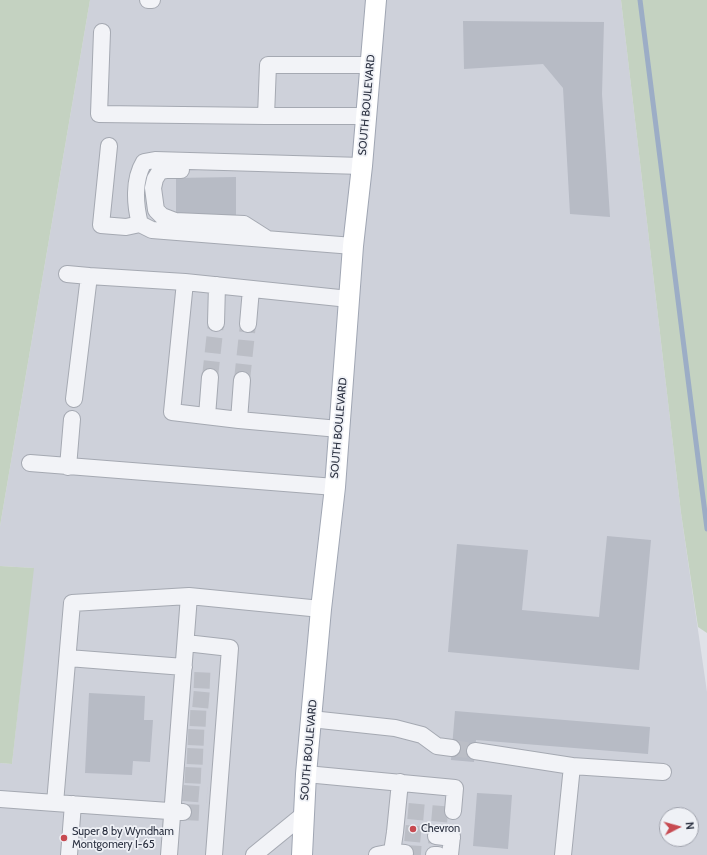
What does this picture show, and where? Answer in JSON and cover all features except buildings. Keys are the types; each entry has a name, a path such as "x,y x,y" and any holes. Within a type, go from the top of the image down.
{"main road":[{"name":"SOUTH BOULEVARD","path":"302,855 306,774 321,609 335,486 353,246 362,166 376,0"}],"lane":[{"path":"102,32 99,114 366,116"},
{"path":"266,116 268,65 370,65"},
{"path":"109,146 101,225 126,227 140,224 152,230 353,246"},
{"path":"140,224 136,210 137,186 139,171 144,162 155,160 362,166"},
{"path":"210,162 194,171 160,171 155,179 153,188 156,210 162,216 175,221 244,224 269,240"},
{"path":"67,274 185,282 349,299"},
{"path":"74,399 89,276"},
{"path":"185,282 172,412 239,420 340,429"},
{"path":"216,323 217,285"},
{"path":"248,324 251,289"},
{"path":"207,416 210,377"},
{"path":"239,420 242,380"},
{"path":"68,467 72,419"},
{"path":"30,464 335,486"},
{"path":"55,803 72,603 189,596 321,609"},
{"path":"169,855 178,811 178,793 187,698 186,644 189,596"},
{"path":"186,644 230,648 222,682 211,813 214,855"},
{"path":"68,658 187,675"},
{"path":"311,719 395,728 422,735 437,746 452,748"},
{"path":"475,751 572,766 663,772"},
{"path":"563,855 572,766"},
{"path":"306,774 455,788 453,811"},
{"path":"392,854 400,833 403,810 400,782"},
{"path":"0,799 178,811"},
{"path":"68,855 72,804"},
{"path":"254,855 303,815"},
{"path":"446,837 450,855"}],"shaded area":[{"path":"90,0 621,0 681,513 707,692 707,855 0,855 0,763 12,764 33,568 0,566 0,526"}],"green space":[{"path":"0,0 90,0 0,526"},
{"path":"621,0 707,0 707,633 698,627 681,513"},
{"path":"0,566 34,568 12,764 0,763"}],"waterway":[{"path":"640,0 707,529"}],"tunnel":[{"path":"210,377 216,323"},
{"path":"242,380 248,324"},
{"path":"194,680 217,681"},
{"path":"193,699 215,701"},
{"path":"190,718 213,719"},
{"path":"188,737 212,738"},
{"path":"452,748 475,751"},
{"path":"187,756 211,757"},
{"path":"185,775 208,776"},
{"path":"183,793 207,795"},
{"path":"408,811 453,815"},
{"path":"183,812 205,813"},
{"path":"405,833 436,836"},
{"path":"405,853 434,855"}],"place":[{"name":"Chevron","path":"413,829"},
{"name":"Super 8 by Wyndham Montgomery I-65","path":"64,838"}]}
